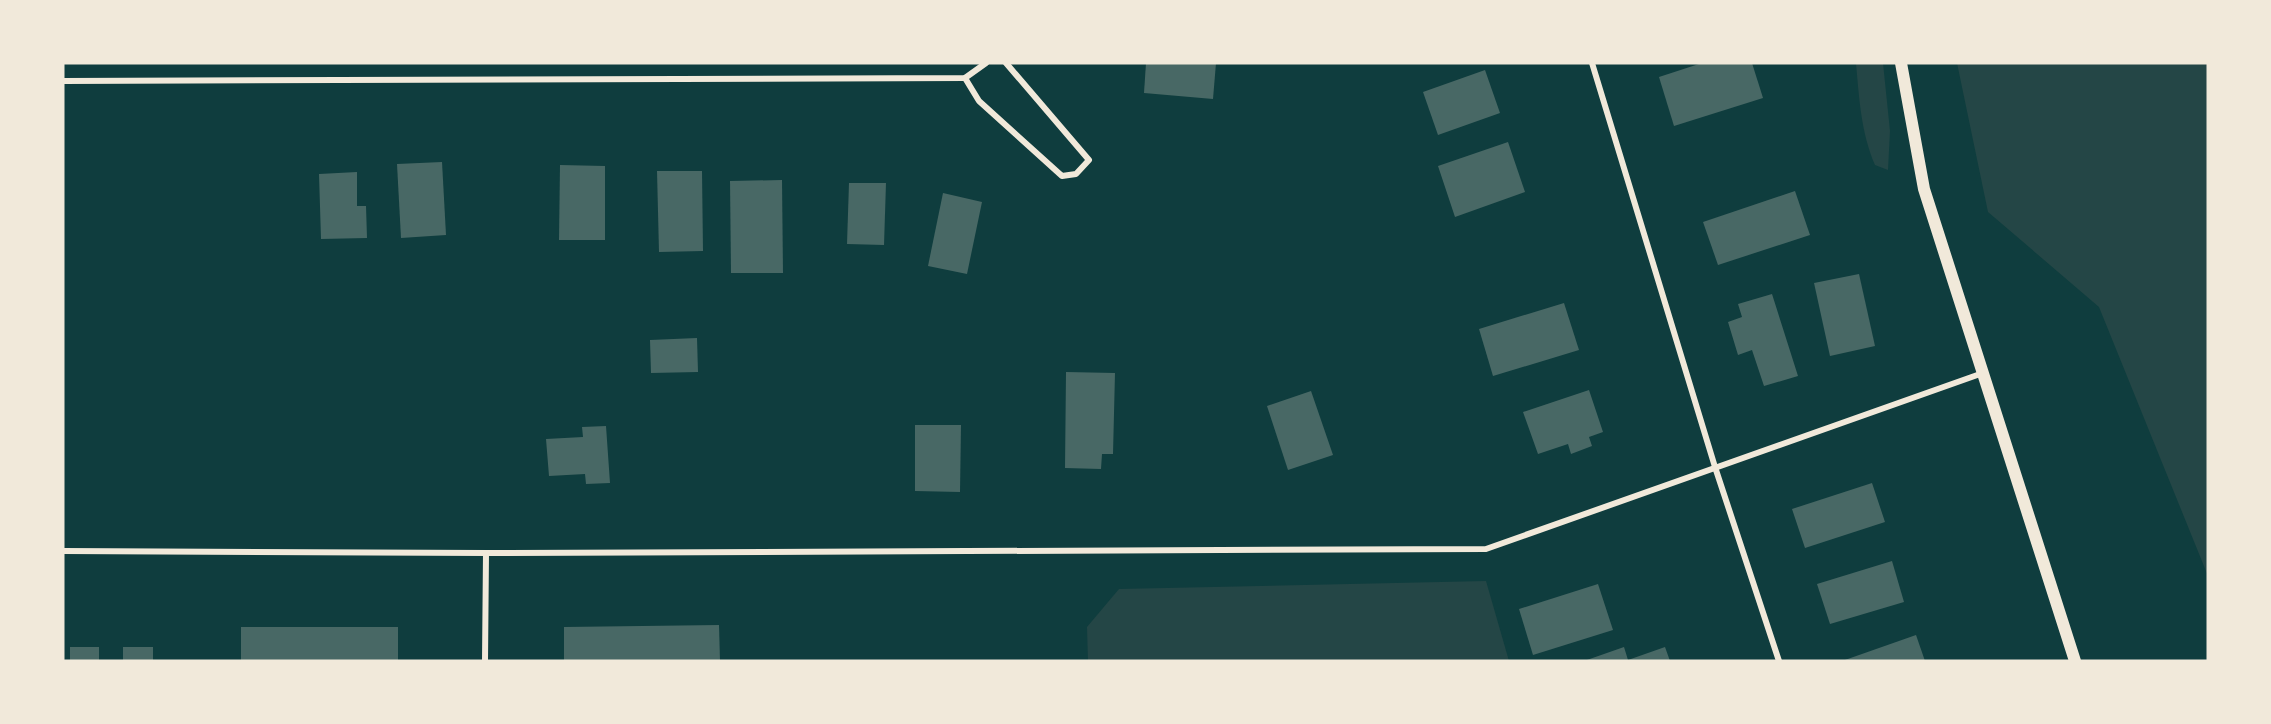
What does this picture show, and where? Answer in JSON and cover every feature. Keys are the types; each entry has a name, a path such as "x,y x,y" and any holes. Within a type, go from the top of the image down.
{"main road":[{"path":"1901,63 1924,189 2075,661"}],"street":[{"path":"63,81 965,78 986,63"},
{"path":"965,78 979,101 1062,176 1076,174 1089,160 1005,63"},
{"path":"1592,63 1715,467 1779,661"},
{"path":"63,551 486,553 1486,549 1983,373"},
{"path":"485,661 486,553"}],"shaded area":[{"path":"1856,63 1883,63 1890,131 1888,170 1875,165 1870,153 1861,115"},
{"path":"1957,63 2208,63 2208,576 2099,307 1988,212"},
{"path":"1486,581 1509,661 1088,661 1087,627 1119,589"}],"building":[{"path":"1146,63 1216,63 1213,99 1144,93"},
{"path":"1702,63 1752,63 1763,98 1674,126 1659,77"},
{"path":"1485,70 1500,113 1438,135 1423,92"},
{"path":"1508,142 1525,192 1455,217 1438,166"},
{"path":"442,162 446,235 401,238 397,164"},
{"path":"560,165 605,166 605,240 559,240"},
{"path":"657,171 702,171 703,251 659,252"},
{"path":"357,172 357,206 366,206 367,238 321,239 319,174"},
{"path":"782,180 783,273 731,273 730,181"},
{"path":"849,183 886,183 884,245 847,244"},
{"path":"1795,191 1810,235 1718,265 1703,222"},
{"path":"943,193 982,202 967,274 928,266"},
{"path":"1859,274 1875,346 1830,356 1814,283"},
{"path":"1772,294 1798,376 1764,386 1752,350 1738,355 1728,322 1742,317 1738,304"},
{"path":"1564,303 1579,350 1493,376 1479,329"},
{"path":"697,338 698,372 651,373 650,340"},
{"path":"1066,372 1115,373 1113,454 1102,454 1101,469 1065,468"},
{"path":"1589,390 1603,432 1589,437 1592,446 1571,454 1568,444 1538,454 1523,412"},
{"path":"1311,391 1333,455 1288,470 1267,406"},
{"path":"915,425 961,425 960,492 915,491"},
{"path":"606,426 610,483 586,484 585,474 549,476 546,439 583,437 582,427"},
{"path":"1872,483 1885,522 1805,548 1792,509"},
{"path":"1892,561 1904,602 1830,624 1817,584"},
{"path":"1598,584 1613,630 1533,655 1519,609"},
{"path":"719,625 720,661 564,661 564,627"},
{"path":"241,627 398,627 398,661 241,661"},
{"path":"1916,635 1925,661 1842,661"},
{"path":"70,647 99,647 99,661 70,661"},
{"path":"123,647 153,647 153,661 123,661"},
{"path":"1624,647 1628,660 1665,647 1670,661 1584,661"}]}
